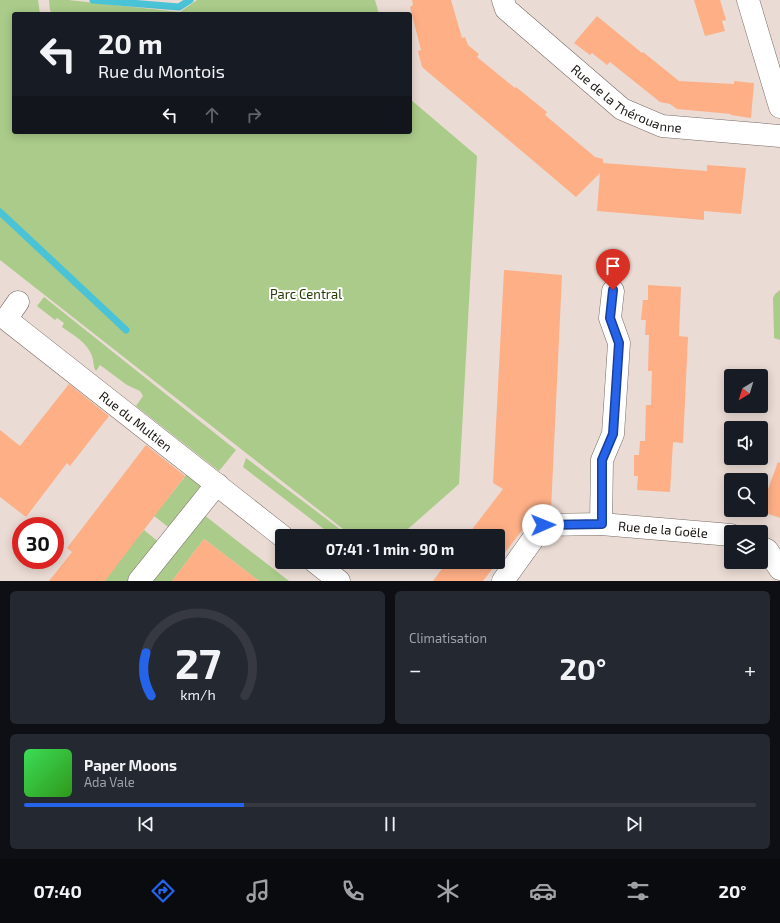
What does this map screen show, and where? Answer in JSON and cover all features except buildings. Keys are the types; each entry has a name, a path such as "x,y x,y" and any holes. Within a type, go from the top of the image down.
{"street":[{"name":"Rue de la Thérouanne","path":"503,0 506,8 622,109 662,126 780,136"},
{"path":"748,0 780,107"},
{"path":"602,524 602,460 613,434 619,343 610,318 613,290"},
{"name":"Rue du Multien","path":"18,302 6,319 275,530"},
{"path":"139,581 216,484"},
{"name":"Rue de la Goële","path":"504,581 543,525 602,524 724,535"},
{"path":"768,553 780,569"},
{"path":"324,569 339,581"}],"green space":[{"name":"Parc Central","path":"0,0 38,0 40,12 12,12 12,134 412,134 412,101 477,156 459,484 408,529 343,529 0,260"},
{"path":"49,0 68,0 180,12 51,12"},
{"path":"197,0 375,0 378,12 180,12"},
{"path":"780,290 780,340 774,338 773,298"},
{"path":"44,297 236,450 219,471 136,406 143,396 140,391 127,385 100,365 96,371 92,356 87,347 62,327 64,323 57,318 55,320 37,306"},
{"path":"246,458 340,529 324,529 243,467"},
{"path":"187,474 204,486 171,529 154,516"},
{"path":"204,515 289,581 259,581 204,539 172,581 150,581"},
{"path":"144,530 161,544 132,581 98,581"}],"waterway":[{"path":"93,0 179,7 190,0"},
{"path":"0,212 126,330"}],"route":[{"path":"543,525 602,524 602,460 613,434 619,343 610,318 613,290"}]}
